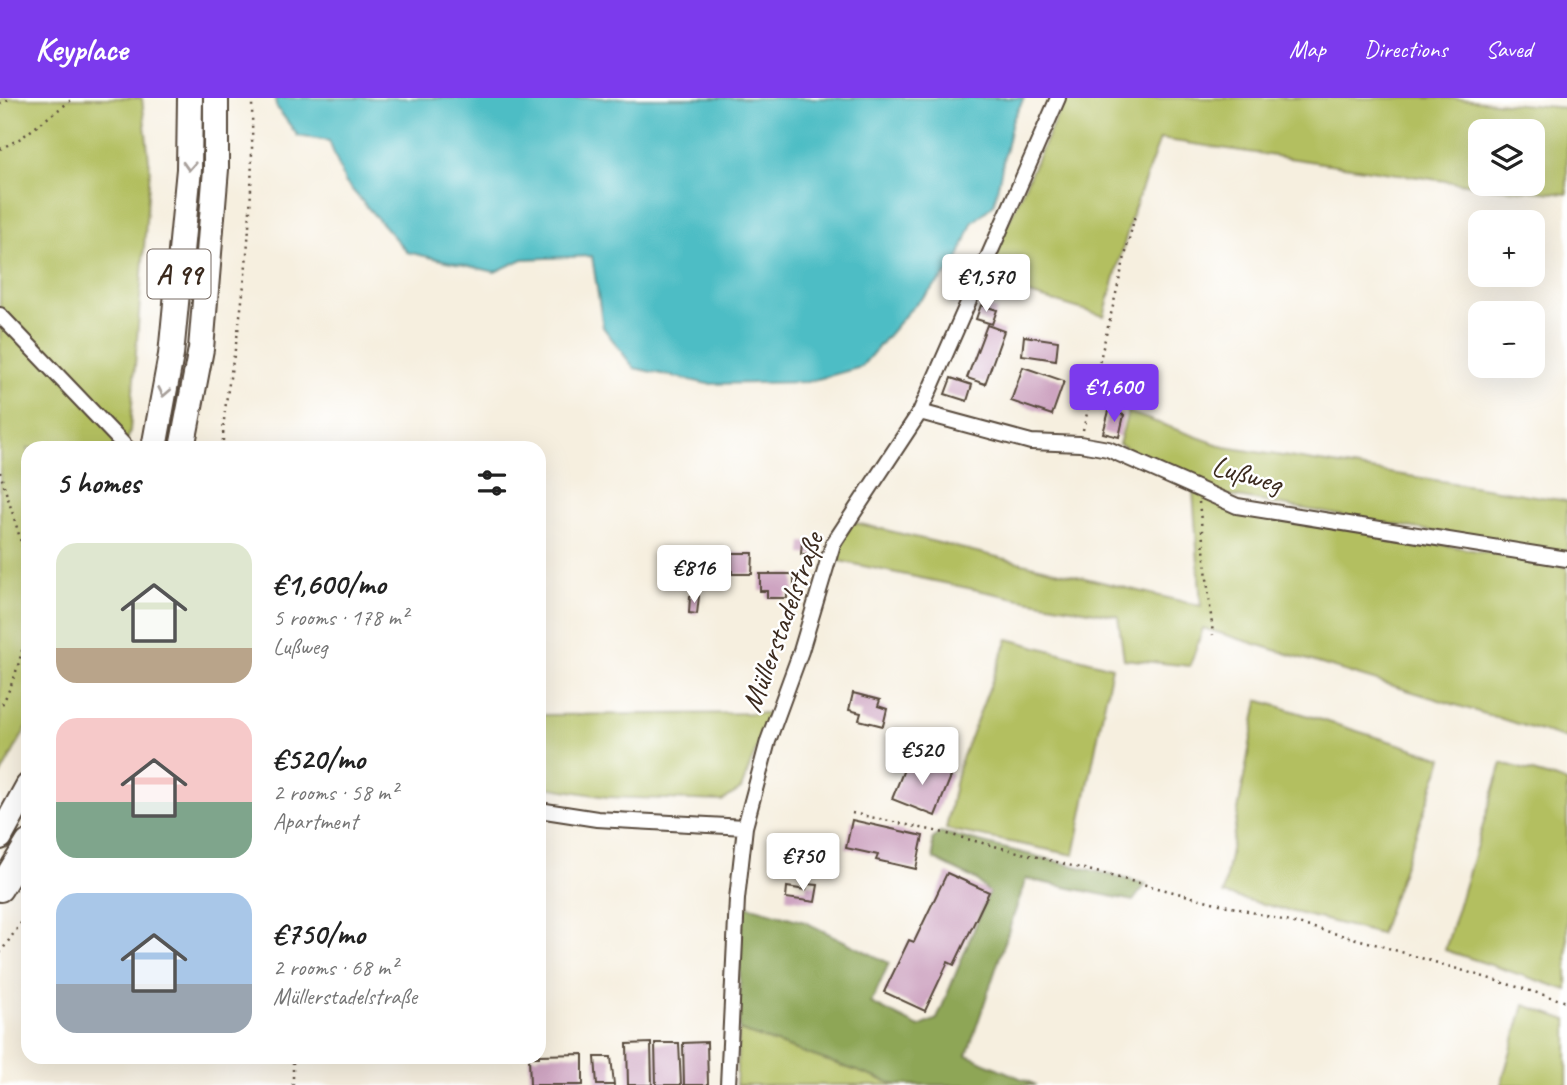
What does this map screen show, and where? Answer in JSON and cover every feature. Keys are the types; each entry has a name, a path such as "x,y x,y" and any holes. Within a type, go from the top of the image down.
{"highway":[{"name":"A 99","path":"155,441 172,355 189,169 190,98"},
{"name":"A 99","path":"183,441 201,349 216,169 216,98"},
{"path":"0,838 21,799"},
{"path":"0,889 21,855"}],"street":[{"name":"Müllerstadelstraße","path":"728,1085 737,899 746,827 768,741 801,651 833,544 920,412 1058,98"},
{"path":"0,314 120,441"},
{"name":"Lußweg","path":"920,412 1031,442 1080,444 1108,449 1237,506 1567,559"},
{"path":"546,811 597,819 746,827"}],"path":[{"path":"0,104 12,98"},
{"path":"0,149 21,138 74,98"},
{"path":"223,441 223,426 241,315 253,174 252,98"},
{"path":"1080,444 1135,215"},
{"path":"0,472 21,550"},
{"path":"1198,488 1213,635"},
{"path":"0,708 11,688 21,653"},
{"path":"852,813 940,832 1355,939 1567,1002"},
{"path":"0,953 21,923"},
{"path":"293,1064 293,1085"}],"green space":[{"path":"142,98 150,169 127,441 21,441 21,738 0,776 0,100"},
{"path":"1065,98 1448,98 1567,108 1567,194 1545,192 1545,119 1468,119 1468,184 1160,139 1133,212 1104,316 982,280"},
{"path":"1128,412 1225,447 1567,501 1567,555 1220,494 1119,444"},
{"path":"1193,491 1239,508 1567,567 1567,739 1203,628 1190,666 1124,659 1118,616 1020,599 830,559 852,522 1201,606"},
{"path":"1008,639 1112,667 1074,855 946,829 958,769"},
{"path":"1258,700 1443,758 1380,934 1223,894"},
{"path":"770,713 741,789 722,801 607,797 546,787 546,715"},
{"path":"1502,763 1567,782 1567,990 1445,950"},
{"path":"940,832 1146,884 1133,901 1026,879 967,1055 1036,1085 897,1085 739,1030 741,904 805,922 889,963 871,1003 919,1027 937,1019 989,893 977,880 934,859 932,840"},
{"path":"1524,1005 1567,1020 1567,1085 1501,1085"},
{"path":"739,1030 897,1085 736,1085"}],"water":[{"path":"275,98 1024,98 1012,121 994,204 972,223 956,265 907,313 861,367 807,382 708,384 634,368 603,327 592,256 523,259 495,272 407,252 345,182 329,141 298,136 276,106"}],"building":[{"path":"981,305 997,310 992,324 976,319"},
{"path":"987,325 1004,331 985,384 967,378"},
{"path":"1024,336 1058,341 1056,360 1022,355"},
{"path":"1023,367 1064,381 1052,415 1011,401"},
{"path":"951,378 972,385 967,401 945,394"},
{"path":"1109,411 1124,415 1119,437 1103,433"},
{"path":"802,542 816,543 815,555 801,554"},
{"path":"691,552 717,555 716,565 690,562"},
{"path":"732,553 753,553 752,574 732,574"},
{"path":"760,574 794,574 794,591 787,591 787,598 767,598 767,591 760,591"},
{"path":"690,596 699,596 697,614 689,613"},
{"path":"853,693 880,700 878,706 887,709 883,726 859,720 861,713 849,710"},
{"path":"909,757 952,774 935,816 892,799"},
{"path":"852,820 923,836 916,869 876,860 878,855 846,848"},
{"path":"791,843 828,846 826,868 789,864"},
{"path":"947,873 989,892 954,965 948,962 925,1011 884,992 909,940 914,942"},
{"path":"807,884 818,885 815,902 786,898 787,887 806,890"},
{"path":"707,1042 708,1085 684,1085 683,1043"},
{"path":"651,1043 652,1085 628,1085 627,1044"},
{"path":"655,1043 679,1043 681,1085 656,1085"},
{"path":"583,1054 583,1085 530,1085 529,1064 546,1064 546,1055"},
{"path":"595,1057 611,1057 614,1085 597,1085"}]}
